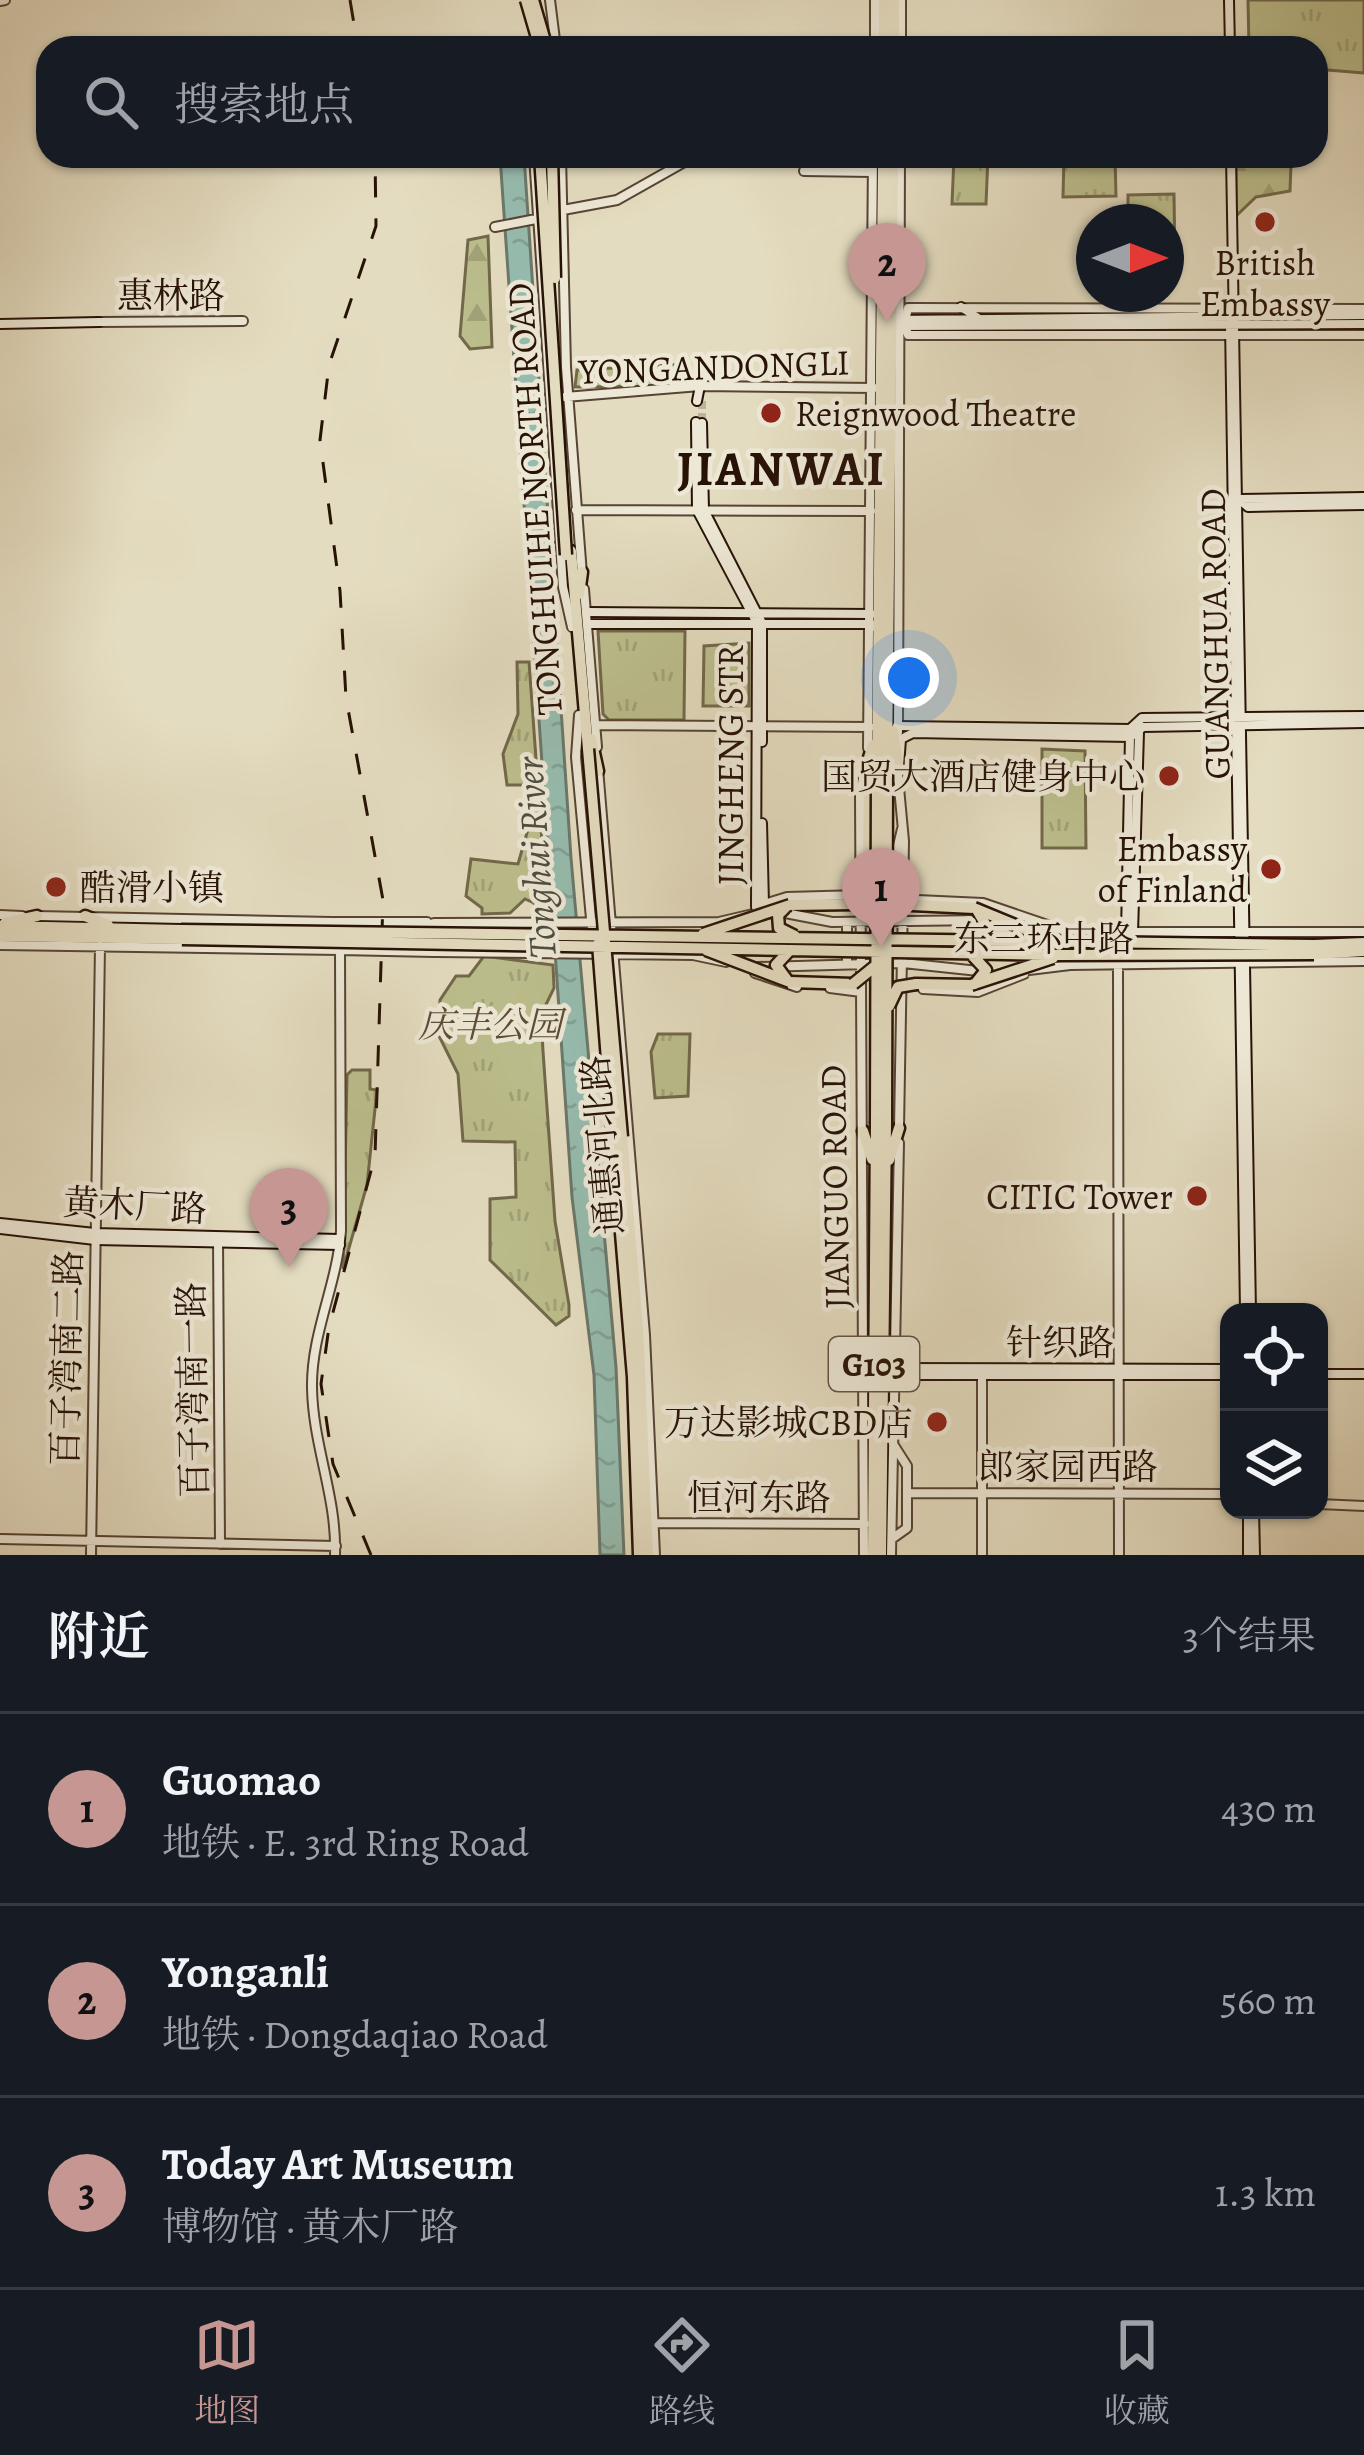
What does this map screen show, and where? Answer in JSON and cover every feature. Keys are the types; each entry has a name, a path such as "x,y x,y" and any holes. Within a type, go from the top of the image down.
{"highway":[{"path":"531,0 538,36"},
{"path":"880,0 883,36"},
{"path":"897,0 897,36"},
{"name":"TONGHUIHE NORTH ROAD","path":"548,168 549,288 568,553 580,621 582,713 621,1135 639,1555"},
{"name":"TONGHUIHE NORTH ROAD","path":"549,168 568,553"},
{"path":"550,168 560,244"},
{"name":"G103","path":"874,729 877,388 895,322 884,168"},
{"name":"G103","path":"887,1125 881,768 888,701 877,623 889,506 897,168"},
{"path":"889,506 898,528"},
{"path":"871,584 879,553"},
{"path":"580,621 582,572"},
{"path":"877,623 898,607"},
{"path":"582,713 598,771"},
{"path":"868,850 869,787 881,768 874,729"},
{"path":"692,941 790,905 870,896 882,873"},
{"path":"882,873 892,894 908,902 974,908 1059,949"},
{"path":"858,899 881,929 908,902"},
{"path":"790,905 780,911 779,928 805,943"},
{"path":"957,947 986,932 986,917 974,908"},
{"path":"0,922 37,916"},
{"path":"85,916 116,929"},
{"path":"0,922 182,934"},
{"path":"0,940 182,934 1059,949 1364,947"},
{"path":"80,937 107,946"},
{"path":"692,941 790,982 866,988 876,1005"},
{"path":"790,982 778,973 777,961 805,943"},
{"path":"957,947 984,964 985,978 971,985"},
{"path":"886,1021 898,987 971,985 1059,949"},
{"path":"857,988 881,958 898,979 916,984"},
{"name":"G103","path":"881,958 876,1005 887,1125"},
{"name":"JIANGUO ROAD","path":"873,1555 875,1270 887,1125"},
{"path":"863,1131 882,1179"},
{"path":"882,1179 898,1149"},
{"name":"JIANGUO ROAD","path":"873,1555 882,1179"},
{"name":"TONGHUIHE NORTH ROAD","path":"621,1182 644,1410 651,1555"},
{"path":"865,1290 875,1270"},
{"path":"644,1410 651,1477"}],"street":[{"path":"543,36 550,0"},
{"path":"876,36 880,0"},
{"path":"1229,0 1230,36"},
{"name":"通惠河北路","path":"546,168 536,220 537,246 563,587 580,621 595,725 621,1135 651,1477 651,1555"},
{"path":"551,168 563,210 560,244 568,397 582,572"},
{"path":"563,210 617,200 674,168"},
{"path":"873,168 877,388 871,584 877,623"},
{"name":"GUANGHUA ROAD","path":"1232,168 1248,1303"},
{"path":"804,171 873,172"},
{"path":"495,227 536,220"},
{"path":"537,246 560,244"},
{"path":"962,307 979,318"},
{"path":"881,768 897,726 895,322 908,308 962,307 1233,318"},
{"path":"895,322 1364,316"},
{"path":"895,322 1233,318"},
{"name":"惠林路","path":"0,324 244,321"},
{"path":"895,322 915,335 1364,335"},
{"name":"GUANGHUA ROAD","path":"1233,335 1239,720"},
{"path":"699,401 700,386"},
{"name":"YONGANDONGLI","path":"549,398 700,386 877,388"},
{"name":"JINGHENG STR","path":"699,423 700,510 758,619 760,906"},
{"path":"1239,499 1248,507 1364,501"},
{"path":"576,510 871,511"},
{"path":"580,621 626,613"},
{"path":"602,623 601,615 626,613 877,623"},
{"path":"580,621 857,614 877,623"},
{"path":"817,624 854,622 857,614"},
{"name":"通惠河北路","path":"582,713 576,758 586,922 621,1182"},
{"path":"898,780 901,740 914,733 1130,733 1142,723 1364,720"},
{"path":"595,725 760,723 874,729"},
{"path":"1119,1555 1121,965 1128,933 1135,736 1142,723"},
{"path":"897,726 1130,733"},
{"path":"1128,933 1130,733"},
{"name":"JIANGUO ROAD","path":"873,1555 865,1524 862,1008 857,988 860,834 881,768 898,780 908,902 903,923 900,1056 887,1125 898,1149 891,1555"},
{"path":"868,850 897,850 903,827"},
{"path":"860,834 868,850 870,884 894,886 904,878"},
{"path":"736,914 787,898 858,899"},
{"path":"908,902 975,902 1068,932 1364,932"},
{"name":"东三环中路","path":"531,923 719,922 736,914 790,912 860,923 1017,917"},
{"path":"0,940 540,954 543,940 531,923 37,916"},
{"path":"332,922 356,937 408,938 436,952"},
{"path":"543,940 637,938 664,922"},
{"path":"847,922 847,963"},
{"path":"408,938 434,923"},
{"path":"925,923 921,955 928,964"},
{"path":"340,950 356,937"},
{"name":"百子湾南二路","path":"91,1555 95,1236 107,946"},
{"path":"0,1539 335,1551 335,1504 316,1439 312,1392 316,1345 340,1242 340,950"},
{"name":"东三环中路","path":"540,954 693,955 743,967 928,964 973,972 1364,961"},
{"path":"743,967 784,986 857,988"},
{"path":"902,989 978,992 1031,971"},
{"path":"862,1008 868,1002 902,1007"},
{"path":"862,1057 900,1056"},
{"name":"黄木厂路","path":"0,1226 95,1236 340,1242"},
{"name":"百子湾南一路","path":"218,1239 220,1544"},
{"path":"892,1371 982,1375 1220,1372"},
{"name":"针织路","path":"892,1371 1118,1372"},
{"path":"1328,1371 1364,1371"},
{"path":"982,1375 982,1555"},
{"path":"891,1538 907,1528 905,1458 892,1442"},
{"name":"郎家园西路","path":"907,1493 1220,1494"},
{"path":"1328,1504 1364,1506"},
{"path":"1251,1519 1252,1555"},
{"name":"恒河东路","path":"653,1523 865,1524"}],"green space":[{"path":"1248,0 1364,0 1364,73 1328,70 1328,36 1249,36"},
{"path":"954,168 988,168 986,204 952,204"},
{"path":"1064,168 1115,168 1116,196 1063,197"},
{"path":"1236,168 1291,168 1290,191 1256,197 1236,216"},
{"path":"1174,194 1174,204 1128,204 1128,195"},
{"path":"488,236 492,347 470,349 460,336 468,240"},
{"path":"687,364 687,386 575,387 577,370"},
{"path":"598,631 685,631 684,720 609,720 603,714"},
{"path":"749,643 749,706 703,706 704,646"},
{"name":"庆丰公园","path":"517,662 529,662 547,911 536,912 534,903 525,899 510,913 482,914 482,908 466,896 471,859 518,864 529,826 525,785 507,785 503,754 518,714"},
{"path":"1042,749 1085,751 1086,848 1042,848"},
{"name":"庆丰公园","path":"484,956 553,965 554,988 541,1015 555,1221 569,1305 569,1316 556,1325 490,1260 490,1199 516,1197 515,1142 463,1141 458,1074 438,1034 440,1000 456,976 469,976"},
{"path":"658,1034 690,1034 688,1096 655,1098 651,1052"},
{"path":"352,1070 370,1070 370,1089 377,1090 367,1185 343,1269 347,1075"}],"water":[{"path":"501,168 525,168 571,858 616,1367 624,1555 600,1555 594,1375 572,1197"}],"tunnel":[{"path":"702,401 702,423"}],"railway":[{"path":"350,0 356,36"},
{"path":"371,1555 333,1464 321,1384 329,1327 375,1156 383,900 346,698 340,591 320,440 329,365 376,226 375,168"}],"place":[{"name":"British Embassy","path":"1265,222"},
{"name":"Yonganli","path":"887,322"},
{"name":"Reignwood Theatre","path":"771,413"},
{"name":"国贸大酒店健身中心","path":"1169,776"},
{"name":"Embassy of Finland","path":"1271,869"},
{"name":"酷滑小镇","path":"56,887"},
{"name":"Guomao","path":"881,947"},
{"name":"CITIC Tower","path":"1197,1196"},
{"name":"Today Art Museum","path":"289,1267"},
{"name":"万达影城CBD店","path":"937,1422"}],"district":[{"name":"JIANWAI","path":"782,468"}],"water label":[{"name":"Tonghui River","path":"535,858"}]}
